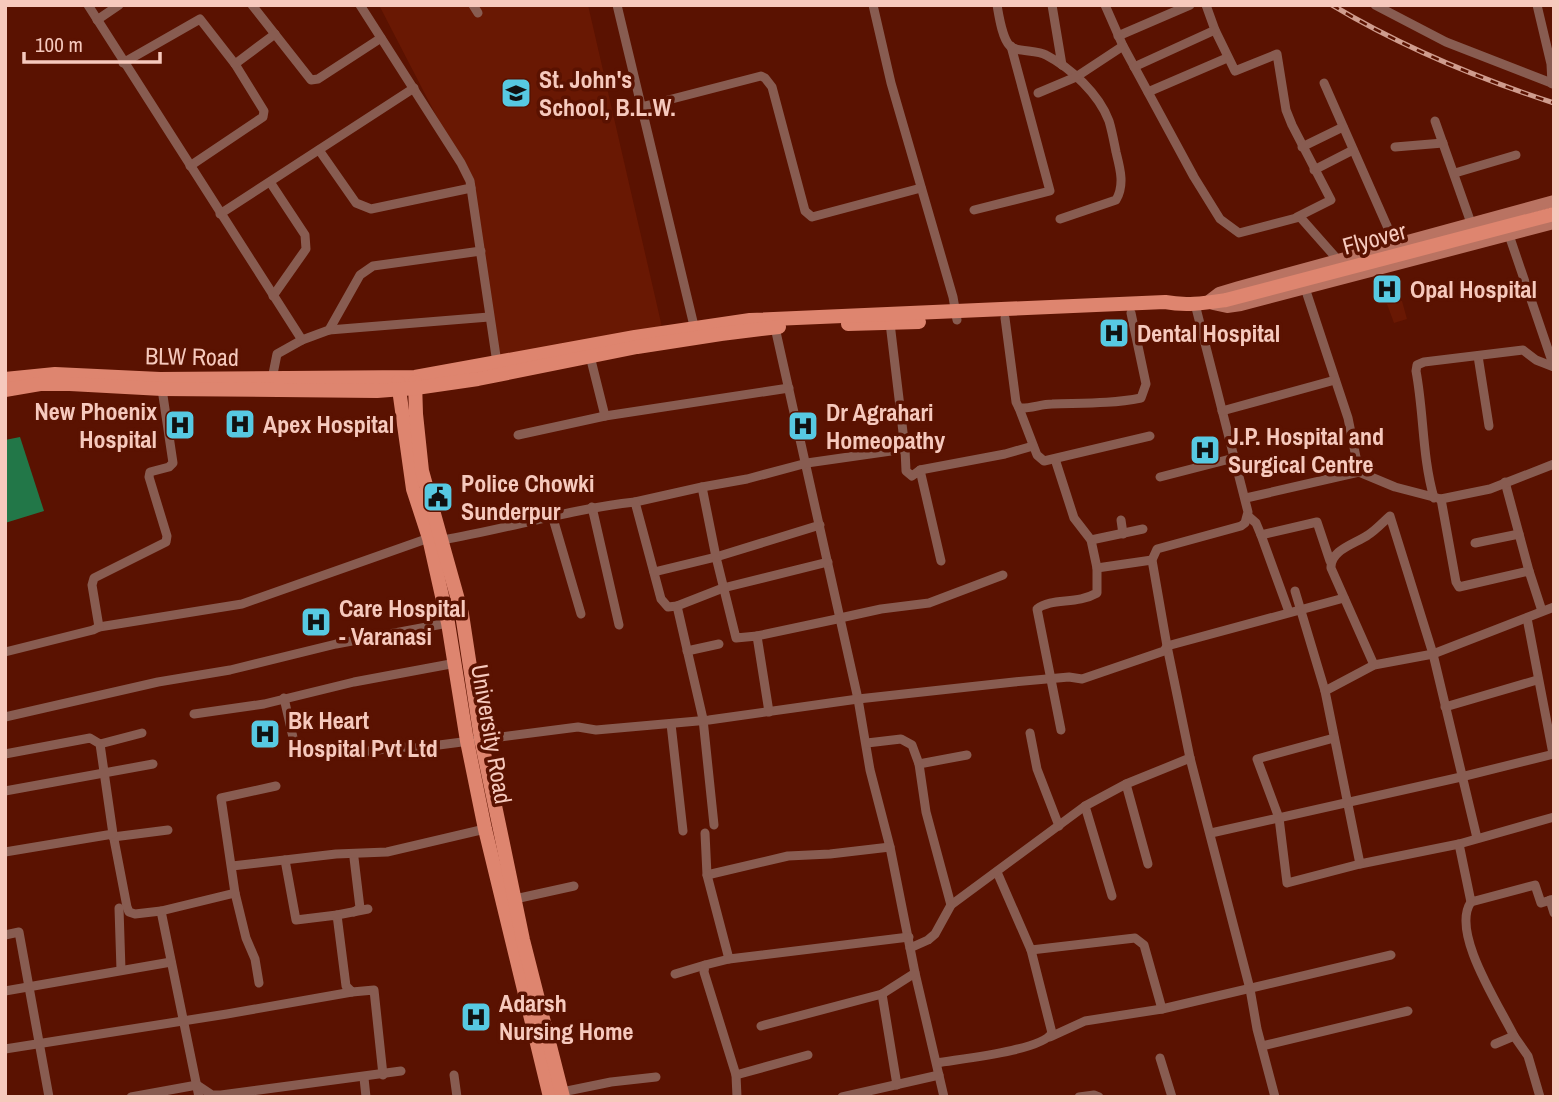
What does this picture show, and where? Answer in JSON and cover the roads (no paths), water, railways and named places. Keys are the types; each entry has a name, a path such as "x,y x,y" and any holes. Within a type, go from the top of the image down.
{"main road":[{"name":"Flyover","path":"1194,304 1226,300 1554,214"},
{"path":"415,383 497,363 774,323 957,316 1165,302 1194,304"},
{"path":"774,323 890,323 957,316 1005,318 1168,312 1194,304"},
{"path":"5,390 40,384 162,389 478,379 695,333"},
{"name":"BLW Road","path":"5,379 55,374 378,384"},
{"name":"University Road","path":"398,383 409,414 413,489 435,539 448,623 474,740 485,829 502,870 559,1095"},
{"path":"409,414 415,383"},
{"path":"435,539 462,614 474,740 502,870 515,899 559,1095"}],"street":[{"path":"88,5 302,340"},
{"path":"97,20 119,5"},
{"path":"252,5 311,80 317,79 382,38"},
{"path":"360,5 470,181 497,363"},
{"path":"617,5 695,333"},
{"path":"873,5 891,83 957,316"},
{"path":"974,210 1050,191 1011,46 997,5"},
{"path":"1052,5 1062,65"},
{"path":"1105,5 1123,46 1194,177 1220,219 1229,228 1239,233 1247,232 1266,224 1297,217 1331,200 1301,147 1286,110 1277,54 1235,71 1206,5"},
{"path":"1118,36 1174,8 1190,5"},
{"path":"1375,5 1446,42 1553,84 1537,5"},
{"path":"123,63 201,19 235,64 264,111 264,117 190,166"},
{"path":"1134,67 1215,30"},
{"path":"235,64 275,34"},
{"path":"1011,46 1015,49 1041,52 1062,65 1101,106 1109,122 1119,165 1120,191 1116,200 1060,219"},
{"path":"1038,93 1076,77 1123,46"},
{"path":"1148,92 1227,58"},
{"path":"641,107 761,76 772,88 805,211 812,217 921,188"},
{"path":"1324,83 1395,244"},
{"path":"220,214 414,88"},
{"path":"1435,121 1471,223"},
{"path":"1301,147 1343,127"},
{"path":"1395,148 1443,143"},
{"path":"319,150 356,203 363,207 371,209 471,188"},
{"path":"1314,170 1353,150"},
{"path":"1455,173 1516,155"},
{"path":"270,182 307,242 306,249 273,296"},
{"path":"1194,304 1238,287 1554,201"},
{"path":"1297,217 1305,220 1338,260"},
{"path":"1194,304 1227,307 1241,305 1554,223"},
{"path":"1509,235 1554,367"},
{"path":"329,330 360,275 373,266 481,251"},
{"path":"1305,288 1348,418 1359,472"},
{"path":"1194,304 1246,498 1248,516 1241,526 1157,549 1152,560 1191,758 1275,1097"},
{"path":"1019,408 1052,404 1112,404 1141,398 1146,384 1131,313"},
{"path":"272,379 277,354 302,340 329,330 489,317"},
{"path":"1005,318 1016,402 1037,455 1044,461 1150,436"},
{"path":"774,323 807,463 838,618 858,699 870,770 890,847 915,973 944,1097"},
{"path":"890,323 908,475 912,476 920,470 1033,446"},
{"path":"1529,571 1459,587 1456,582 1438,498 1427,471 1417,365 1523,350 1536,360 1554,367"},
{"path":"590,356 605,416"},
{"path":"1478,356 1489,426"},
{"path":"1222,411 1335,380"},
{"path":"518,435 605,416 789,388"},
{"path":"99,627 92,585 94,578 166,542 167,536 149,477 150,472 169,467 173,463 162,389"},
{"path":"5,652 99,627 242,604 435,539 494,531 552,515 635,502 747,479 807,463 905,449"},
{"path":"1160,477 1234,457"},
{"path":"1055,459 1074,518 1091,540 1097,568 1097,593 1084,600 1044,603 1037,609 1061,730"},
{"path":"1246,498 1359,472 1395,487 1438,498 1490,489 1554,464"},
{"path":"920,470 941,561"},
{"path":"1505,482 1542,611"},
{"path":"702,487 736,638 757,636 881,608 929,603 1003,575"},
{"path":"635,502 664,604 668,607 723,589 828,562"},
{"path":"592,507 619,625"},
{"path":"552,515 581,614"},
{"path":"1248,516 1256,523 1289,612"},
{"path":"1330,561 1336,554 1370,534 1390,516 1433,654 1477,838"},
{"path":"1121,520 1123,534"},
{"path":"1261,535 1317,522 1331,568 1374,665"},
{"path":"654,572 716,557 820,525"},
{"path":"1091,540 1143,529"},
{"path":"1475,543 1519,534"},
{"path":"1097,568 1152,560"},
{"path":"1295,591 1325,691 1360,864"},
{"path":"284,698 297,755 416,748 578,727 596,730 671,724 858,699 1051,678 1082,679 1164,651 1167,646 1344,598"},
{"path":"677,606 703,719 714,825"},
{"path":"1325,691 1374,665 1433,654 1554,607"},
{"path":"1211,833 1553,754 1527,618"},
{"path":"5,717 158,682 230,670 336,644 448,623"},
{"path":"757,636 769,712"},
{"path":"687,650 719,644"},
{"path":"194,714 264,704 355,682 456,663"},
{"path":"1445,707 1537,680"},
{"path":"671,724 683,831"},
{"path":"5,754 90,738 100,744 142,733"},
{"path":"1030,733 1037,769 1059,825"},
{"path":"1334,738 1257,759 1279,818 1287,883 1360,864 1459,844 1554,817"},
{"path":"867,743 901,739 912,745 919,764 926,812 951,905"},
{"path":"100,744 113,836 130,912 135,914 160,911 235,893"},
{"path":"919,764 967,755"},
{"path":"675,974 729,959 928,940 935,934 951,905 1085,807 1126,784 1191,758"},
{"path":"5,791 153,764"},
{"path":"1126,784 1149,864"},
{"path":"259,983 255,959 246,938 235,893 221,797 276,786"},
{"path":"1085,807 1112,896"},
{"path":"232,866 336,854 387,852 485,829"},
{"path":"5,852 168,830"},
{"path":"705,832 707,875 729,959"},
{"path":"1459,844 1471,902 1465,916 1469,938 1482,976 1514,1036 1528,1056 1540,1097"},
{"path":"707,875 788,856 890,847"},
{"path":"354,858 359,908 354,912"},
{"path":"285,860 296,920 368,909"},
{"path":"997,872 1031,950 1052,1034 1050,1037"},
{"path":"1471,902 1535,885 1541,903 1552,899 1554,913"},
{"path":"515,899 574,886"},
{"path":"118,908 121,970"},
{"path":"160,911 199,1097"},
{"path":"337,915 346,986 352,992"},
{"path":"5,935 19,932 49,1097"},
{"path":"1031,950 1135,938 1140,940 1162,1009"},
{"path":"936,1063 1003,1052 1043,1042 1084,1021 1162,1009 1391,955"},
{"path":"5,990 171,962"},
{"path":"705,965 704,972 736,1075 737,1097"},
{"path":"761,1026 882,995 915,973"},
{"path":"5,1049 370,989 375,994 383,1074"},
{"path":"882,995 897,1085"},
{"path":"1262,1046 1408,1012"},
{"path":"1495,1044 1514,1036"},
{"path":"736,1075 808,1055"},
{"path":"1160,1058 1172,1097"},
{"path":"131,1097 197,1085 212,1096 401,1071"},
{"path":"454,1075 457,1097"},
{"path":"842,1097 939,1075"},
{"path":"559,1095 611,1082 656,1077"},
{"path":"364,1078 366,1097"},
{"path":"1079,1097 1099,1097"}],"railway":[{"path":"1332,5 1385,35 1440,60 1554,103"}],"place":[{"name":"St. John's School, B.L.W.","path":"516,93"},
{"name":"Opal Hospital","path":"1387,289"},
{"name":"Dental Hospital","path":"1114,333"},
{"name":"Apex Hospital","path":"240,424"},
{"name":"New Phoenix Hospital","path":"180,425"},
{"name":"Dr Agrahari Homeopathy","path":"803,426"},
{"name":"J.P. Hospital and Surgical Centre","path":"1205,450"},
{"name":"Police Chowki Sunderpur","path":"438,497"},
{"name":"Care Hospital - Varanasi","path":"316,622"},
{"name":"Bk Heart Hospital Pvt Ltd","path":"265,734"},
{"name":"Adarsh Nursing Home","path":"476,1017"}]}
